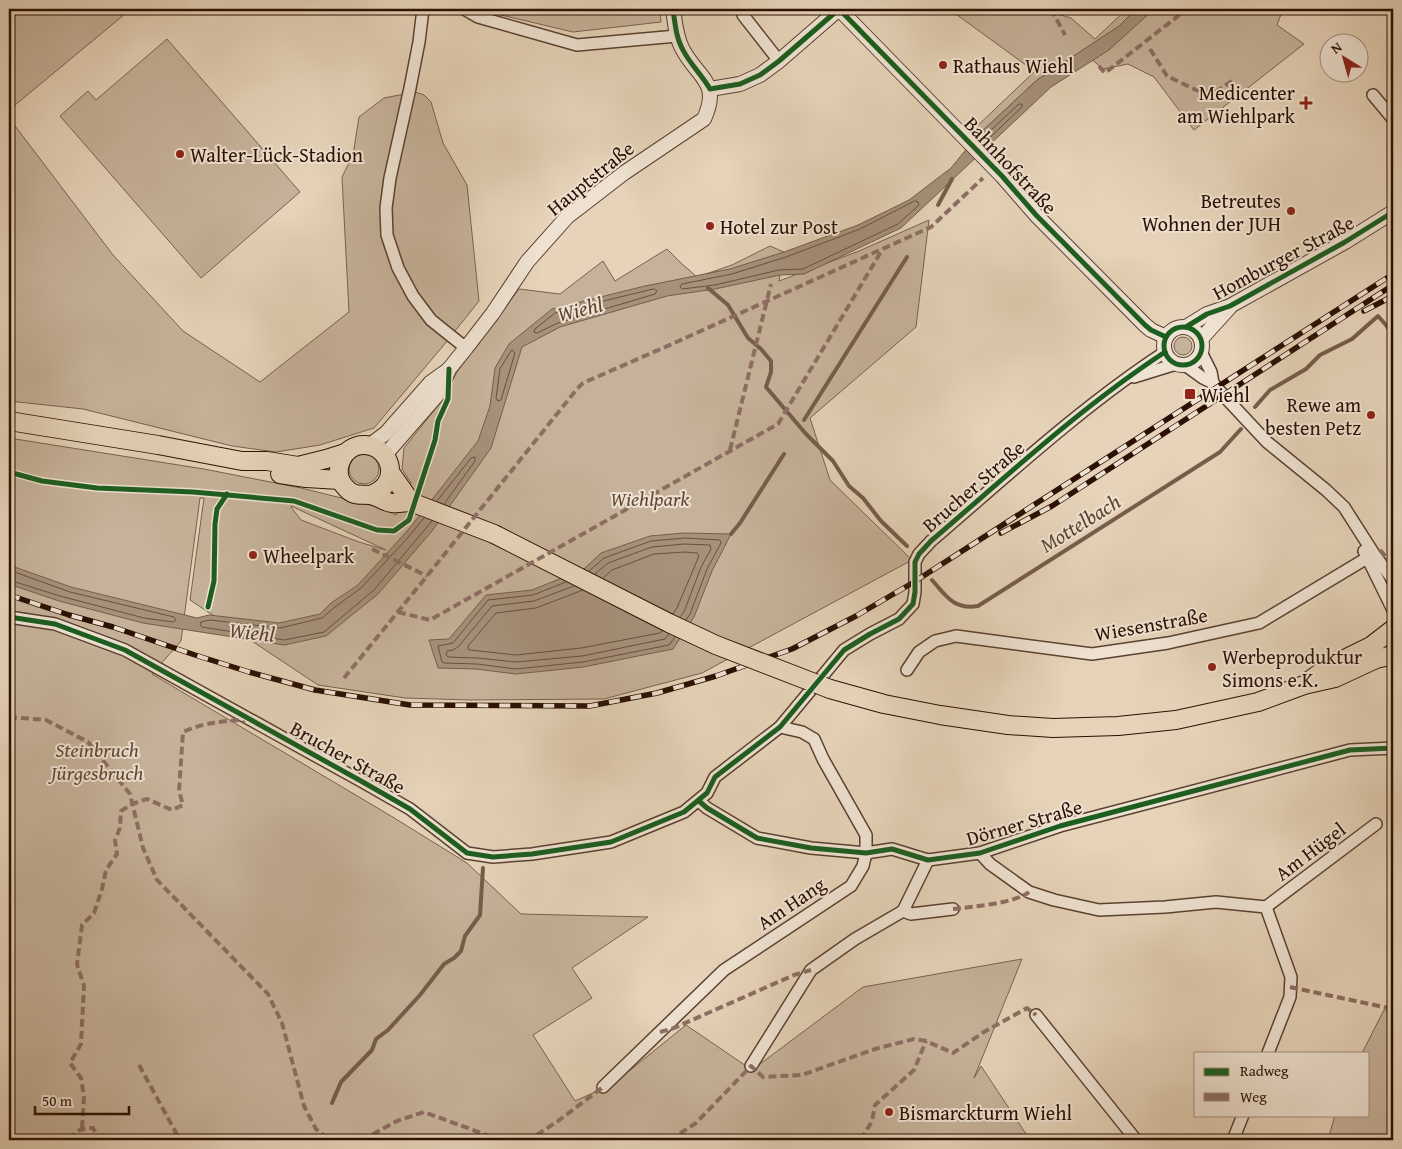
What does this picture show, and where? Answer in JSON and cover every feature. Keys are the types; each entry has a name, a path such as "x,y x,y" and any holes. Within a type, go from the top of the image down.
{"main road":[{"path":"9,421 158,445 242,461 267,461 298,466 345,453 361,445 378,450 390,466 387,482 380,490 371,495 362,496 352,493 345,488 338,473 345,453"},
{"path":"242,461 266,472 306,478 340,480"},
{"path":"390,472 411,502"},
{"path":"371,495 392,503 411,502 494,534 716,645 830,689 884,704 940,715 1008,725 1053,728 1118,726 1176,720 1258,702 1304,685 1335,678 1376,659 1393,655"},
{"path":"1304,685 1328,667 1371,646 1393,629"}],"street":[{"path":"422,9 419,42 412,79 390,178 386,208 387,235 398,268 413,296 431,320 466,348"},
{"path":"464,9 478,17 577,45 677,36"},
{"path":"672,9 677,36 683,51 710,89 740,84 760,75 779,62 839,9"},
{"path":"744,9 743,16 779,62"},
{"name":"Bahnhofstraße","path":"839,9 1145,325 1166,337"},
{"name":"Hauptstraße","path":"378,450 439,393 449,369 527,262 567,217 624,173 704,119 710,106 710,89"},
{"path":"1373,95 1393,119"},
{"name":"Homburger Straße","path":"1186,327 1207,314 1230,306 1345,242 1391,213"},
{"name":"Homburger Straße","path":"1201,346 1230,306"},
{"path":"1213,383 1197,332 1181,326 1172,330 1164,342 1165,352 1171,361 1180,364 1213,383 1267,442 1326,490 1348,511 1374,554 1393,580"},
{"path":"1180,364 1195,361 1201,346"},
{"name":"Brucher Straße","path":"9,617 55,624 125,650 410,809 467,853 493,857 532,854 611,842 684,812 699,801 707,793 715,777 780,727 844,650 899,619 913,604 915,562 931,541 1076,417 1109,391 1165,352"},
{"name":"Brucher Straße","path":"1125,380 1165,366 1180,364"},
{"path":"1326,490 1367,558 1393,610"},
{"name":"Wiesenstraße","path":"907,670 919,652 935,641 956,636 1092,654 1168,643 1259,623 1367,558"},
{"path":"780,727 802,732 814,739 823,759 866,835 866,853"},
{"name":"Dörner Straße","path":"699,801 757,838 811,848 866,853 892,849 928,860 980,853 1078,821 1350,750 1393,748"},
{"name":"Am Hügel","path":"1266,907 1376,824"},
{"name":"Am Hang","path":"603,1087 724,970 850,886 863,866 866,853"},
{"path":"980,853 990,864 1029,892 1054,900 1099,910 1165,907 1216,902 1266,907 1290,977 1290,996 1268,1052"},
{"path":"752,1066 811,970 855,939 903,911 928,860"},
{"path":"903,911 911,914 953,909"},
{"path":"1036,1015 1136,1140"},
{"path":"1233,1140 1243,1116"}],"green space":[{"path":"9,9 131,9 9,110"},
{"path":"480,9 660,9 661,22 573,32"},
{"path":"959,9 1046,9 1071,18 1095,39 1127,9 1283,9 1277,25 1304,44 1194,130 1154,77 1128,64 1103,69 1082,51 1037,80 977,136 973,130 1035,71 953,12"},
{"name":"Walter-Lück-Stadion","path":"167,39 300,192 201,278 60,116 88,91 96,100"},
{"path":"415,92 424,95 431,102 443,143 467,185 479,301 374,428 320,445 276,452 232,446 83,409 9,401 9,118 113,255 183,331 260,382 349,312 342,177 353,155 359,117 384,98"},
{"path":"929,220 916,327 810,418 830,480 912,560 702,673 604,699 470,700 405,698 318,685 190,600 204,498 200,498 181,641 152,674 467,863 521,914 648,917 572,968 592,998 533,1035 575,1101 613,1084 686,1025 752,1070 863,987 1022,959 974,1078 981,1066 1030,1140 9,1140 9,438 204,469 301,488 382,508 396,515 411,483 402,469 404,448 440,403 457,372 519,289 560,294 603,261 615,281 667,249 697,277 732,265 770,246 784,252 779,281 859,251","holes":["291,506 386,550 301,520"]},
{"path":"1179,337 1187,337 1192,342 1190,353 1179,355 1174,350 1174,342"},
{"path":"364,454 375,458 379,469 375,480 364,484 353,480 349,469 353,458"},
{"path":"1384,1010 1393,1012 1393,1140 1328,1140 1335,1116 1370,1116 1370,1052 1363,1052"}],"water":[{"path":"1136,9 1154,9 1109,50 1051,87 901,228 804,274 780,275 715,289 667,296 560,327 522,347 491,448 432,531 378,594 326,636 284,645 143,623 59,601 9,584 9,565 71,587 197,618 209,615 279,623 320,614 331,603 358,585 408,530 478,441 490,406 495,368 509,344 552,309 645,286 730,269 858,225 909,200 951,168 977,136 1037,80 1119,26"},
{"path":"684,533 731,534 712,571 694,617 673,649 583,667 516,674 476,669 438,668 429,640 449,639 486,595 532,590 584,569 601,553 650,536"}],"waterway":[{"path":"938,205 952,179"},
{"path":"804,420 907,257"},
{"name":"Mottelbach","path":"708,288 728,305 748,338 771,361 771,372 766,387 806,434 833,461 849,486 863,498 881,521 907,546"},
{"name":"Mottelbach","path":"1255,407 1270,390 1306,369 1320,355 1352,339 1378,316 1393,336"},
{"name":"Mottelbach","path":"932,580 946,596 957,604 970,607 978,606 1220,452 1241,429"},
{"path":"731,534 784,454"},
{"path":"332,1103 341,1082 372,1050 376,1039 388,1030 420,995 444,964 461,951 465,936 480,915 483,868"}],"railway":[{"path":"9,595 249,672 315,690 410,705 590,706 657,693 716,676 792,649 856,616 914,582 1393,274"},
{"path":"1001,533 1052,506 1393,285"},
{"path":"1364,311 1393,296"}],"marked path":[{"path":"1051,9 1065,35"},
{"path":"1099,66 1105,73 1187,9"},
{"path":"1150,49 1167,76 1196,90 1214,93 1232,81"},
{"path":"344,678 583,383 931,227 983,178"},
{"path":"398,612 430,620 778,424 882,250"},
{"path":"730,450 771,284"},
{"path":"372,549 427,576"},
{"path":"1380,550 1393,565"},
{"path":"9,717 46,720 88,742 130,794 143,848 157,880 268,994 282,1023 304,1106 316,1129 329,1140"},
{"path":"82,1128 84,1097 81,1078 70,1063 81,1044 84,986 77,964 82,925 94,913 106,870 117,854 115,840 120,828 121,811 132,804 147,799 172,810 183,805 179,791 183,732 214,723 246,720"},
{"path":"953,909 1004,902 1029,892"},
{"path":"660,1032 674,1028 794,975 811,970"},
{"path":"1290,987 1393,1009"},
{"path":"670,1140 696,1123 751,1066 763,1077 802,1075 875,1049 914,1039 926,1041 953,1053 984,1032 1027,1008 1036,1015"},
{"path":"861,1140 872,1121 875,1105 914,1070 926,1041"},
{"path":"139,1065 180,1140"},
{"path":"526,1140 558,1121 603,1087"},
{"path":"362,1140 397,1121 424,1112 500,1140"},
{"path":"70,1140 74,1134 85,1128 93,1128 100,1140"}],"cycle path":[{"path":"673,9 676,30 681,45 689,60 710,89 740,84 760,75 839,9"},
{"path":"839,9 1002,176 1036,215 1145,325 1166,337"},
{"path":"1186,327 1207,314 1230,306 1345,242 1393,212"},
{"path":"1183,327 1197,332 1202,346 1197,360 1183,365 1169,360 1164,346 1169,332 1183,327"},
{"path":"9,617 55,624 125,650 410,809 467,853 493,857 532,854 611,842 684,812 707,793 715,777 780,727 844,650 899,619 913,604 915,562 919,554 931,541 1074,419 1165,352"},
{"path":"9,472 42,481 97,488 193,492 294,501 377,530 394,531 409,520 435,440 438,421 448,399 449,369"},
{"path":"208,607 214,581 217,509 227,494"},
{"path":"699,801 707,808 757,838 811,848 866,853 892,849 928,860 980,853 1060,826 1350,750 1393,748"}],"place":[{"name":"Rathaus Wiehl","path":"943,65"},
{"name":"Medicenter am Wiehlpark","path":"1306,103"},
{"name":"Walter-Lück-Stadion","path":"180,154"},
{"name":"Betreutes Wohnen der JUH","path":"1291,211"},
{"name":"Hotel zur Post","path":"710,226"},
{"name":"Wiehl","path":"1190,394"},
{"name":"Rewe am besten Petz","path":"1371,415"},
{"name":"Wheelpark","path":"253,555"},
{"name":"Werbeproduktur Simons e.K.","path":"1212,667"},
{"name":"Bismarckturm Wiehl","path":"889,1112"}],"park label":[{"name":"Wiehlpark","path":"650,498"},
{"name":"Steinbruch Jürgesbruch","path":"97,760"}]}
